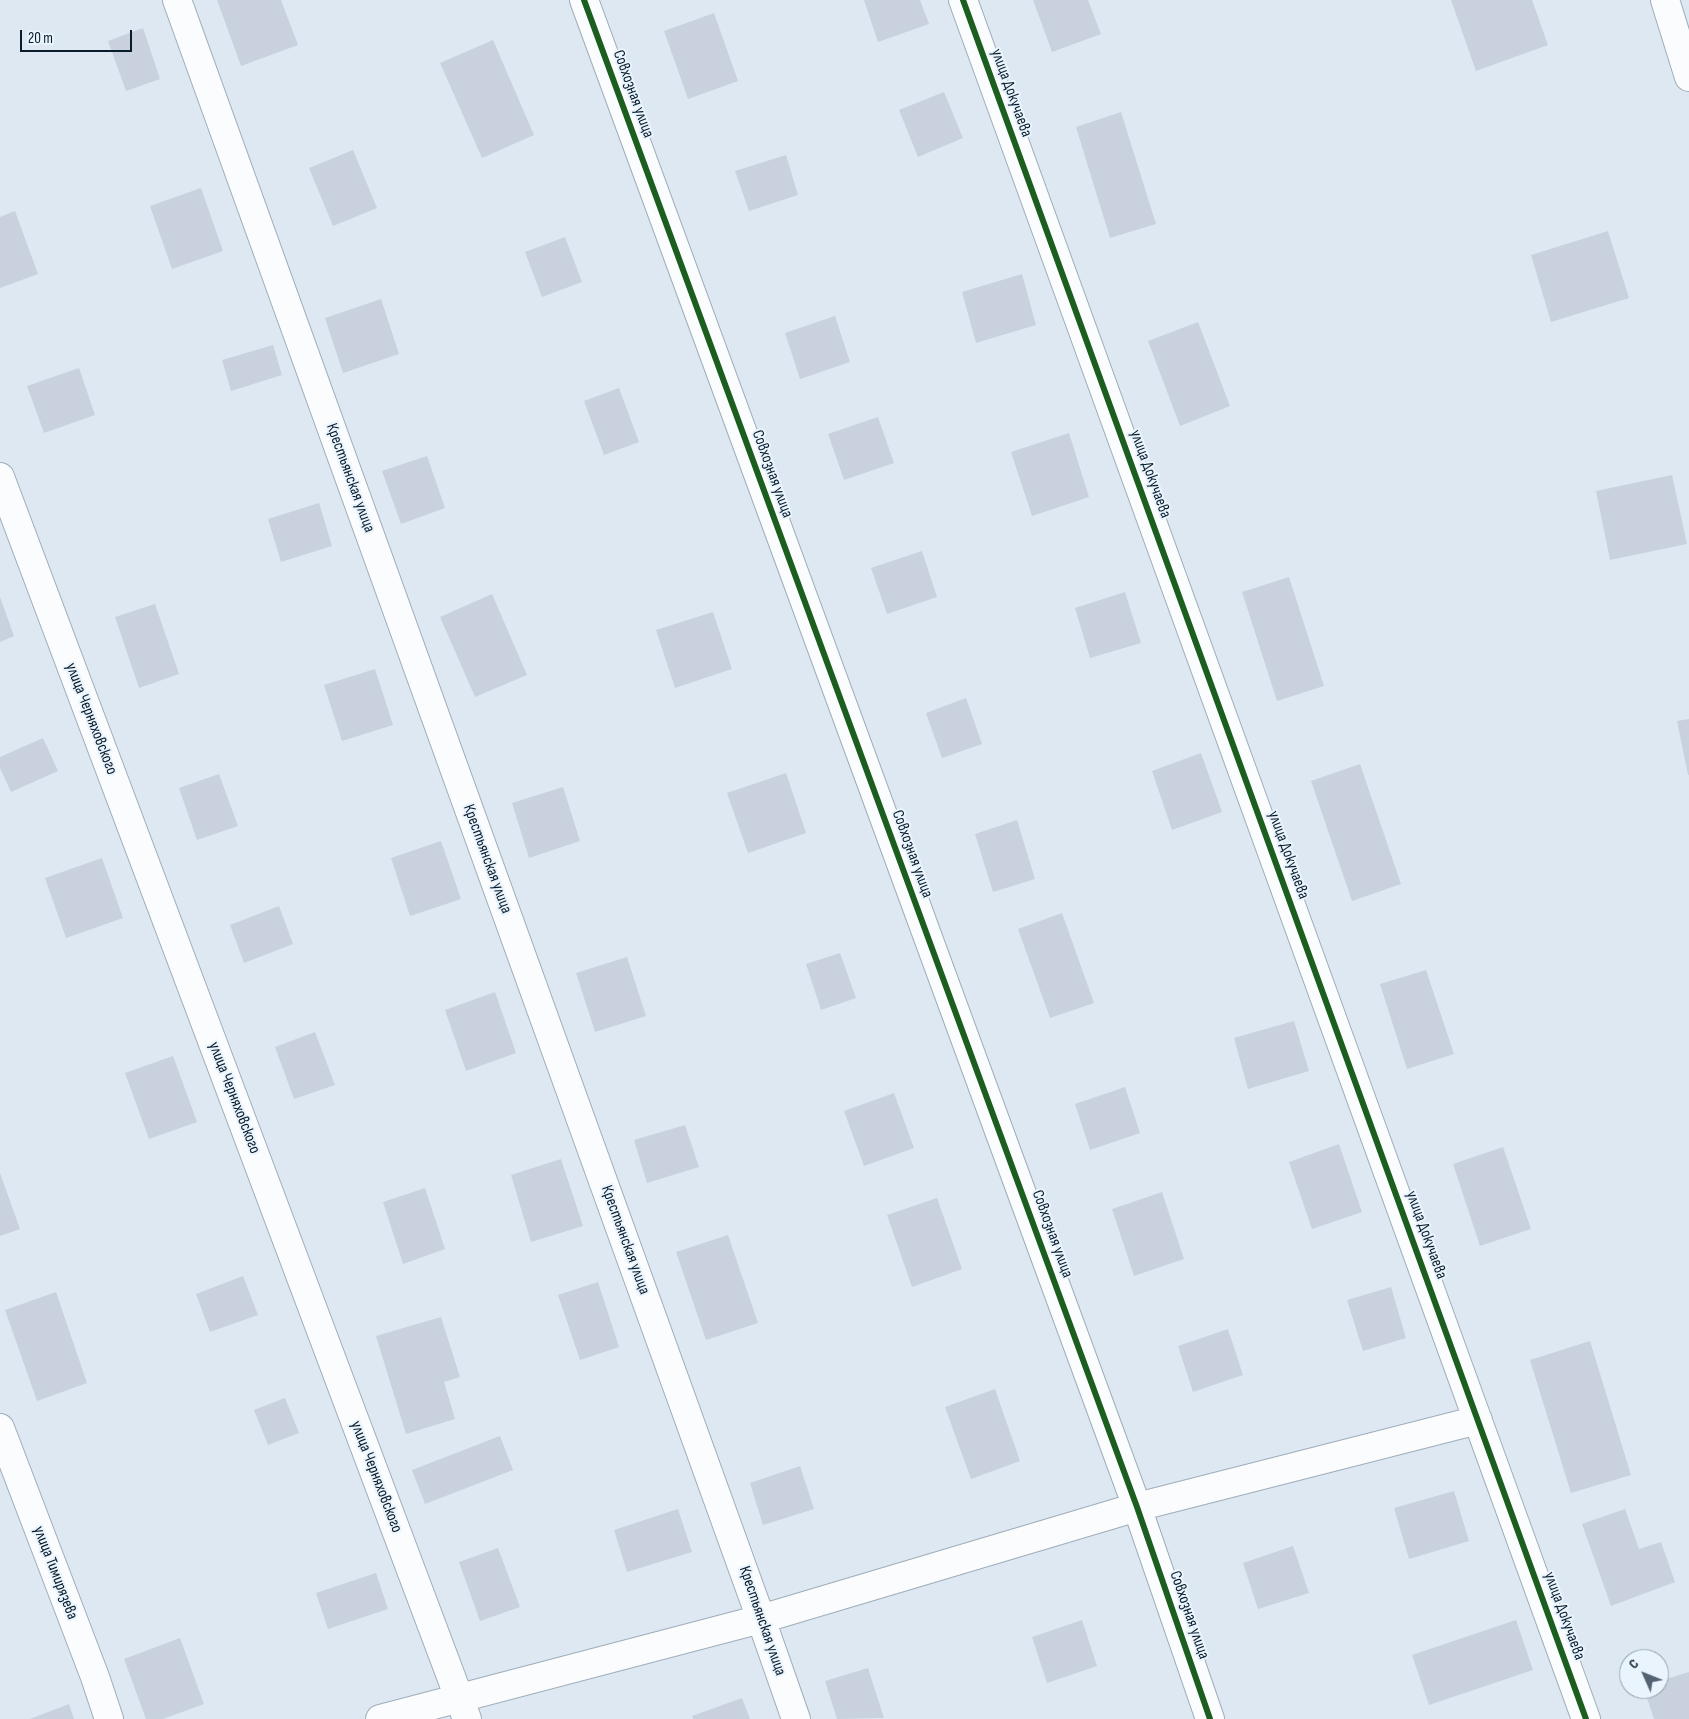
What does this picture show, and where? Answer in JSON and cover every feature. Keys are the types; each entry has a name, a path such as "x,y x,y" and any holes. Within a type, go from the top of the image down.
{"street":[{"name":"Крестьянская улица","path":"177,0 796,1719"},
{"name":"Совхозная улица","path":"584,0 1137,1507 1210,1719"},
{"name":"улица Докучаева","path":"963,0 1586,1719"},
{"path":"1664,0 1689,77"},
{"name":"улица Черняховского","path":"0,477 463,1708"},
{"path":"380,1719 463,1708 1137,1507 1478,1420"},
{"name":"улица Тимирязева","path":"0,1428 95,1677 109,1719"}],"building":[{"path":"217,0 281,0 298,45 241,66"},
{"path":"864,0 920,0 929,24 878,42"},
{"path":"1033,0 1088,0 1101,34 1052,52"},
{"path":"1451,0 1532,0 1548,45 1476,71"},
{"path":"714,13 738,81 688,99 664,31"},
{"path":"143,28 160,79 126,91 108,41"},
{"path":"493,40 534,135 482,158 440,63"},
{"path":"944,92 963,138 918,157 899,110"},
{"path":"1121,112 1156,224 1110,238 1076,127"},
{"path":"353,150 377,208 333,226 309,168"},
{"path":"786,155 798,195 749,211 735,171"},
{"path":"201,188 223,251 172,269 150,206"},
{"path":"15,211 38,274 0,288 0,217"},
{"path":"1608,231 1629,298 1551,322 1531,255"},
{"path":"565,237 582,282 542,297 525,252"},
{"path":"1022,274 1036,325 976,343 962,292"},
{"path":"381,299 399,354 343,373 325,318"},
{"path":"835,316 850,362 800,379 785,333"},
{"path":"1198,322 1230,406 1180,426 1148,341"},
{"path":"273,345 282,375 231,391 222,360"},
{"path":"79,368 95,415 44,433 27,386"},
{"path":"619,388 639,442 604,455 584,401"},
{"path":"878,417 894,463 844,480 828,434"},
{"path":"1069,433 1089,497 1032,516 1011,452"},
{"path":"427,456 445,508 401,524 382,471"},
{"path":"1672,475 1687,544 1610,560 1596,491"},
{"path":"319,503 332,546 281,562 268,519"},
{"path":"922,551 937,597 887,614 871,568"},
{"path":"1289,577 1324,686 1277,701 1242,592"},
{"path":"1125,592 1141,643 1090,658 1075,608"},
{"path":"492,594 527,675 475,697 440,617"},
{"path":"0,597 14,636 0,642"},
{"path":"155,604 179,674 139,688 115,617"},
{"path":"713,612 732,669 675,688 656,630"},
{"path":"375,669 393,725 342,741 324,685"},
{"path":"966,698 982,744 942,758 926,713"},
{"path":"1689,719 1689,775 1688,775 1677,721"},
{"path":"43,738 58,771 11,792 0,768 0,757"},
{"path":"1201,753 1222,812 1172,830 1152,771"},
{"path":"1360,764 1401,884 1352,901 1311,781"},
{"path":"786,773 806,833 748,853 727,793"},
{"path":"219,774 238,826 197,840 179,788"},
{"path":"563,787 580,841 529,858 512,803"},
{"path":"1017,820 1035,879 993,892 975,834"},
{"path":"441,841 461,899 410,916 391,858"},
{"path":"102,858 123,918 66,938 45,878"},
{"path":"279,906 293,944 244,963 230,925"},
{"path":"1062,913 1094,1003 1050,1018 1018,929"},
{"path":"840,953 856,998 821,1010 806,964"},
{"path":"627,957 646,1016 595,1032 576,973"},
{"path":"1426,970 1454,1054 1407,1069 1380,984"},
{"path":"495,992 516,1053 466,1071 445,1010"},
{"path":"1294,1021 1309,1071 1248,1089 1234,1038"},
{"path":"315,1032 335,1085 294,1099 275,1047"},
{"path":"173,1056 197,1122 149,1139 125,1073"},
{"path":"1125,1087 1140,1133 1090,1150 1075,1104"},
{"path":"894,1093 914,1148 864,1166 844,1111"},
{"path":"685,1125 699,1167 647,1183 634,1140"},
{"path":"1339,1144 1362,1212 1312,1229 1289,1162"},
{"path":"1503,1147 1531,1229 1480,1246 1453,1164"},
{"path":"561,1159 583,1226 531,1242 511,1175"},
{"path":"0,1173 20,1229 0,1236"},
{"path":"425,1188 445,1249 403,1264 383,1202"},
{"path":"1162,1192 1184,1259 1134,1276 1112,1209"},
{"path":"937,1198 962,1269 912,1287 887,1215"},
{"path":"728,1235 758,1323 706,1340 676,1252"},
{"path":"243,1276 258,1315 210,1332 196,1294"},
{"path":"598,1282 619,1347 580,1360 558,1295"},
{"path":"1391,1287 1406,1338 1363,1351 1347,1300"},
{"path":"56,1292 87,1383 37,1401 5,1310"},
{"path":"441,1317 460,1377 444,1382 455,1419 406,1434 376,1336"},
{"path":"1228,1329 1243,1375 1193,1392 1178,1346"},
{"path":"1590,1341 1631,1475 1571,1493 1530,1360"},
{"path":"995,1389 1020,1461 971,1479 945,1407"},
{"path":"285,1398 299,1433 268,1445 254,1410"},
{"path":"500,1436 513,1470 425,1504 412,1470"},
{"path":"800,1466 814,1509 763,1525 750,1483"},
{"path":"1454,1491 1469,1541 1409,1559 1394,1508"},
{"path":"678,1509 692,1552 627,1572 614,1530"},
{"path":"1625,1509 1639,1549 1661,1542 1675,1582 1611,1606 1582,1524"},
{"path":"1293,1546 1309,1593 1258,1609 1243,1563"},
{"path":"498,1548 520,1607 480,1621 459,1562"},
{"path":"376,1573 388,1609 328,1629 316,1593"},
{"path":"1082,1620 1097,1666 1047,1683 1032,1637"},
{"path":"1516,1620 1533,1670 1429,1705 1412,1655"},
{"path":"180,1638 204,1704 163,1719 146,1719 124,1659"},
{"path":"868,1668 884,1718 837,1719 825,1681"},
{"path":"1689,1672 1689,1719 1654,1719 1647,1699 1669,1699 1669,1678"},
{"path":"742,1698 750,1719 693,1719 692,1716"},
{"path":"69,1704 74,1719 30,1719"}],"cycle path":[{"path":"584,0 1137,1507 1210,1719"},
{"path":"963,0 1586,1719"}]}
